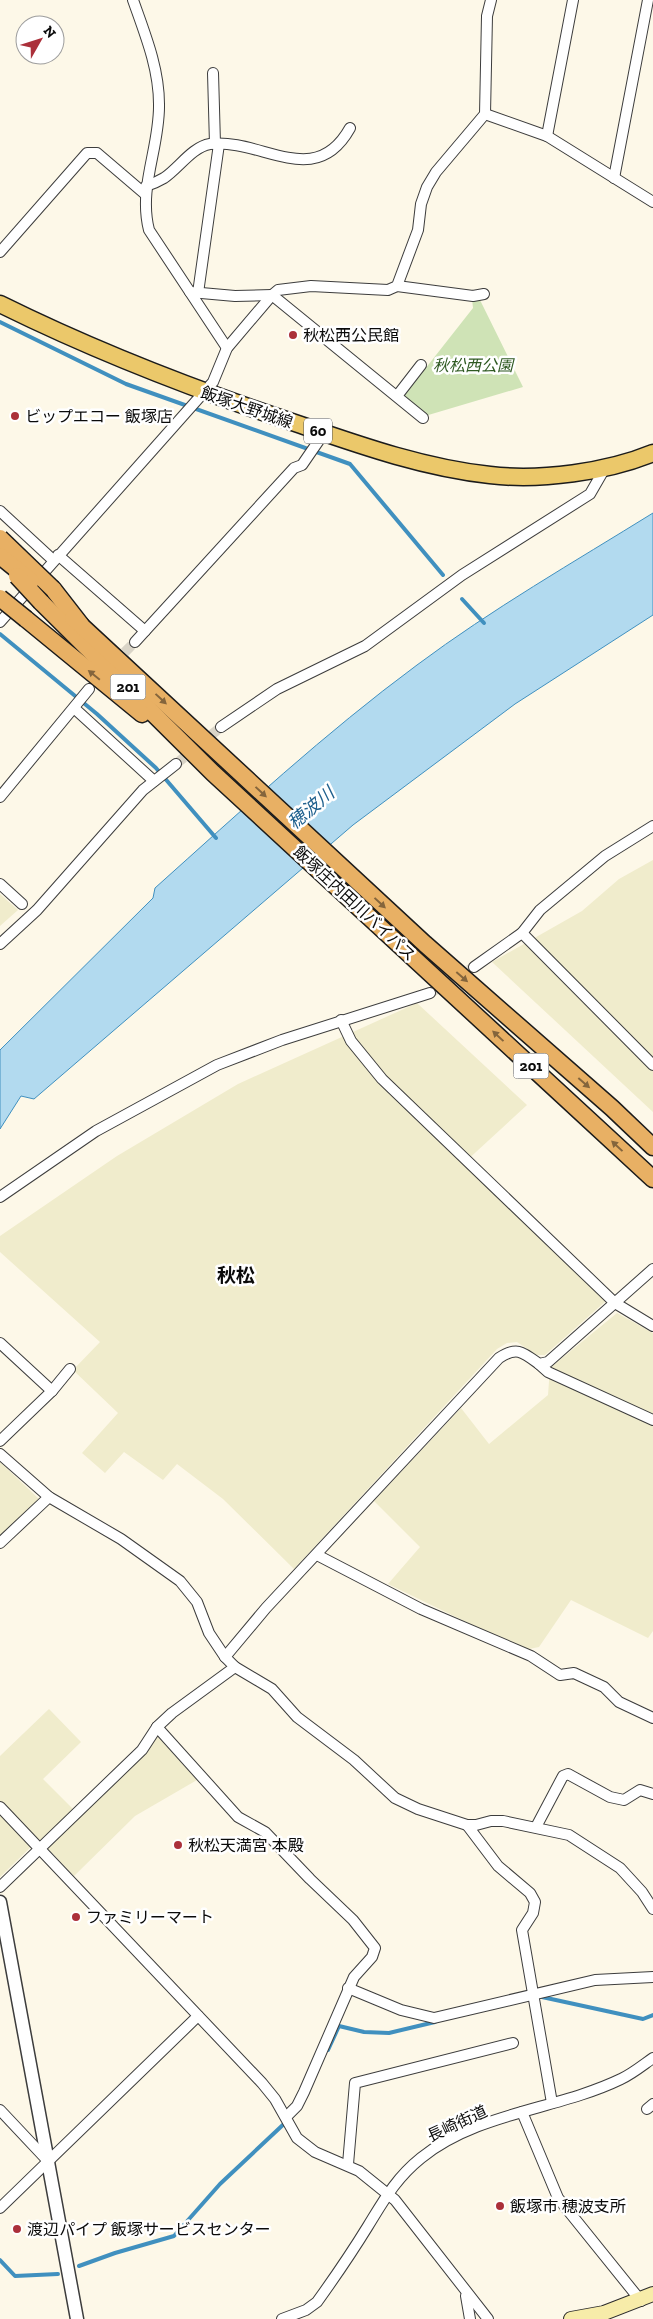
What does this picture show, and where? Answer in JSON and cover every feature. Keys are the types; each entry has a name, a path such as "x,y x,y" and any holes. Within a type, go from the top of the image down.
{"highway":[{"path":"0,538 47,595"},
{"name":"飯塚庄内田川バイパス","path":"0,557 82,626 425,944 612,1108 653,1147"},
{"name":"飯塚庄内田川バイパス","path":"47,595 214,772 653,1179"},
{"path":"0,598 214,772"}],"main road":[{"name":"飯塚大野城線","path":"0,304 50,329 200,396 322,438 436,466 492,476 550,475 605,468 653,453"},
{"path":"571,2319 604,2314 647,2298"}],"street":[{"path":"134,0 153,57 159,104 146,190 145,216 148,230 194,292 227,348"},
{"path":"397,286 418,230 427,187 436,172 485,114 487,16 491,0"},
{"path":"547,136 573,0"},
{"path":"614,178 648,0"},
{"path":"194,292 217,144 213,73"},
{"path":"485,114 547,136 653,202"},
{"path":"146,190 200,148 217,144 246,146 284,159 304,160 333,151 350,128"},
{"path":"0,252 87,152 97,153 146,190"},
{"path":"0,622 55,557 213,382 227,348 272,295 285,288 311,286 388,290 397,286 473,296 484,294"},
{"path":"194,292 235,296 272,295 423,418"},
{"path":"397,396 421,365"},
{"path":"135,642 294,468 302,465 322,438"},
{"path":"221,727 277,689 365,646 462,575 590,494 605,468"},
{"path":"0,511 146,631"},
{"path":"0,797 81,698 159,776"},
{"path":"0,944 37,910 159,776 176,764"},
{"path":"474,967 522,933 540,910 606,856 653,826"},
{"path":"0,884 22,904"},
{"path":"522,933 653,1065"},
{"path":"0,1197 96,1131 217,1065 341,1020 430,993"},
{"path":"341,1020 351,1041 382,1079 615,1303 653,1326"},
{"path":"538,1364 548,1362 653,1269"},
{"path":"0,1343 52,1391"},
{"path":"224,1657 499,1358 513,1350 520,1351 548,1372 653,1420"},
{"path":"0,1441 52,1391 70,1369"},
{"path":"0,1454 49,1497 121,1539 180,1581 197,1602 209,1633 224,1657 235,1667 272,1689 297,1717 354,1760 395,1798 418,1810 467,1825 491,1821 536,1827 570,1835 620,1868 642,1892 653,1909"},
{"path":"0,1543 49,1497"},
{"path":"317,1555 421,1609 531,1656 560,1675 574,1673 604,1687 619,1702 653,1718"},
{"path":"0,1887 142,1750 157,1727 235,1667"},
{"path":"157,1727 238,1817 265,1832 353,1920 375,1948 372,1957 354,1977 348,1988 304,2092 297,2106 286,2117"},
{"path":"536,1827 562,1776 568,1774 610,1797 624,1800 640,1790 653,1794"},
{"path":"0,1807 262,2083 286,2117 297,2138 315,2152 348,2164 387,2192 488,2319"},
{"path":"467,1825 498,1866 530,1892 535,1902 534,1913 522,1930 552,2102"},
{"path":"0,1902 78,2319"},
{"path":"348,1988 401,2010 434,2018 595,1980 653,1977"},
{"path":"0,2208 198,2016"},
{"path":"348,2164 355,2083 513,2043"},
{"name":"長崎街道","path":"282,2319 306,2310 317,2302 368,2226 387,2192 421,2158 440,2144 471,2130 623,2078 653,2058"},
{"path":"0,2110 48,2160"},
{"path":"522,2112 558,2198 647,2298"},
{"path":"464,2290 470,2319"}],"shaded area":[{"path":"653,860 653,1112 492,962 582,911 619,879"},
{"path":"0,894 18,910 0,926"},
{"path":"417,1003 527,1105 464,1163 607,1300 545,1355 536,1355 517,1342 507,1343 497,1349 294,1569 223,1499 177,1464 163,1480 124,1452 105,1473 82,1453 118,1413 73,1370 100,1342 0,1252 0,1236 117,1156 238,1084"},
{"path":"617,1313 653,1333 653,1631 648,1638 571,1600 539,1647 524,1650 388,1584 420,1547 374,1501 461,1408 489,1444 548,1395 550,1368"},
{"path":"0,1462 40,1500 0,1539"},
{"path":"49,1709 81,1742 43,1779 80,1816 147,1752 157,1736 197,1780 135,1816 74,1876 39,1839 0,1877 0,1756"}],"green space":[{"name":"秋松西公園","path":"479,298 523,387 425,416 403,397 473,308 472,299"}],"water":[{"name":"穂波川","path":"653,513 653,615 515,704 353,825 34,1099 21,1096 0,1129 0,1050 153,898 155,888 316,745 417,665 504,605"}],"waterway":[{"path":"0,322 126,384 350,464 443,575"},
{"path":"462,599 484,623"},
{"path":"0,634 97,714 156,768 216,838"},
{"path":"542,1997 643,2019 653,2015"},
{"path":"328,2050 339,2026 364,2032 389,2033 435,2022"},
{"path":"79,2266 115,2253 174,2236 220,2184 286,2122"},
{"path":"0,2260 15,2276 58,2274"}],"tunnel":[{"path":"114,663 135,642"},
{"path":"176,764 221,727"},
{"path":"430,993 474,967"}],"place":[{"name":"秋松西公民館","path":"293,335"},
{"name":"ビップエコー 飯塚店","path":"15,416"},
{"name":"秋松天満宮 本殿","path":"178,1845"},
{"name":"ファミリーマート","path":"76,1917"},
{"name":"飯塚市 穂波支所","path":"500,2206"},
{"name":"渡辺パイプ 飯塚サービスセンター","path":"17,2229"}],"district":[{"name":"秋松","path":"236,1275"}]}
